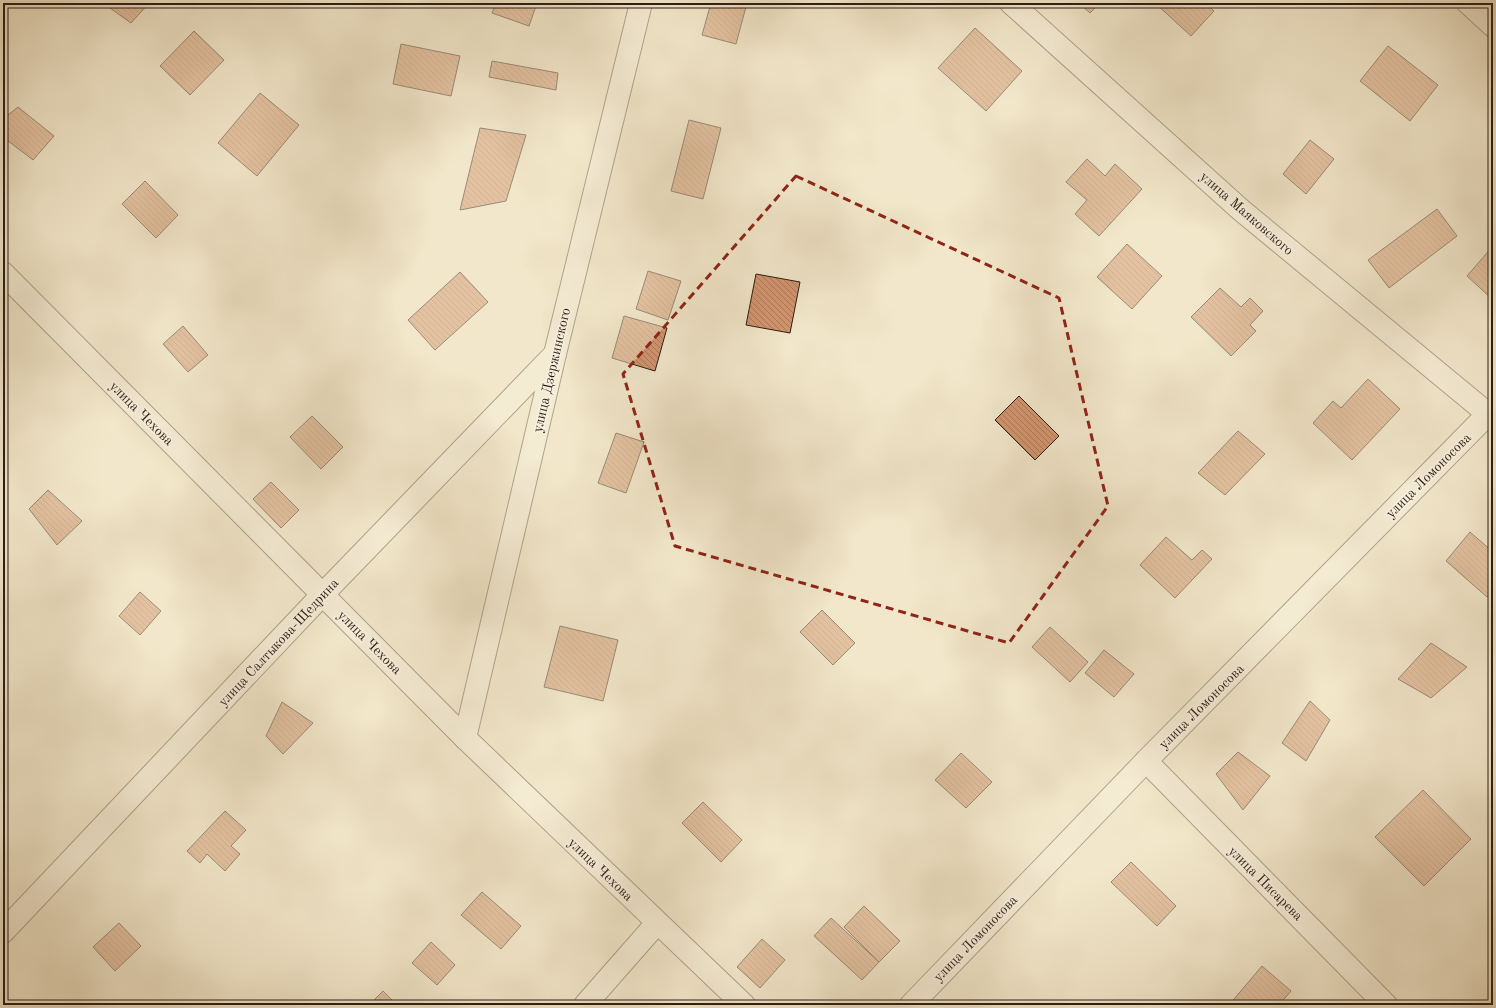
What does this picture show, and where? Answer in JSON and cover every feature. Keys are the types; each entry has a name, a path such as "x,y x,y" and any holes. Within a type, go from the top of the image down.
{"street":[{"name":"улица Дзержинского","path":"465,738 555,354 641,3"},
{"name":"улица Маяковского","path":"1011,3 1241,210 1492,414"},
{"path":"1468,3 1493,26"},
{"name":"улица Чехова","path":"3,273 465,738 744,1005"},
{"name":"улица Салтыкова-Щедрина","path":"3,932 322,594 555,354"},
{"name":"улица Ломоносова","path":"910,1005 1146,761 1492,414"},
{"name":"улица Писарева","path":"1146,761 1386,1005"},
{"path":"585,1005 658,923"}],"highlighted area":[{"path":"796,176 1059,298 1108,506 1009,643 675,546 623,374"}],"building":[{"path":"103,3 149,3 131,23"},
{"path":"496,3 537,3 529,26 492,13"},
{"path":"711,3 747,3 736,44 702,35"},
{"path":"1079,3 1100,3 1090,13"},
{"path":"1155,3 1205,3 1214,11 1191,36"},
{"path":"975,28 1022,71 986,111 938,68"},
{"path":"194,31 224,60 190,95 160,66"},
{"path":"401,44 460,56 451,96 393,84"},
{"path":"1388,46 1438,85 1410,121 1360,81"},
{"path":"492,61 558,73 556,90 489,77"},
{"path":"260,93 299,125 257,176 218,143"},
{"path":"18,107 54,136 33,160 3,137 3,119"},
{"path":"689,120 721,128 703,199 671,191"},
{"path":"480,128 526,135 506,201 460,210"},
{"path":"1310,140 1334,159 1306,194 1283,174"},
{"path":"1087,159 1105,176 1115,164 1142,189 1099,236 1075,214 1087,200 1066,182"},
{"path":"145,181 178,215 156,238 122,204"},
{"path":"1437,209 1457,236 1389,288 1368,260"},
{"path":"1127,244 1162,276 1132,309 1097,277"},
{"path":"1493,246 1493,300 1467,276"},
{"path":"648,271 681,281 668,320 636,309"},
{"path":"460,272 488,302 435,350 408,320"},
{"path":"756,274 800,282 790,333 746,325"},
{"path":"1220,288 1241,307 1250,298 1263,311 1250,325 1256,331 1231,356 1191,317"},
{"path":"624,316 667,328 655,371 612,358"},
{"path":"183,326 208,355 188,372 163,344"},
{"path":"1368,379 1400,409 1352,460 1313,423 1333,401 1341,408"},
{"path":"1019,396 1059,436 1035,460 995,420"},
{"path":"312,416 343,447 321,469 290,437"},
{"path":"1238,431 1265,454 1225,495 1198,473"},
{"path":"616,433 644,442 626,493 598,483"},
{"path":"271,482 299,510 281,528 253,499"},
{"path":"48,490 82,521 57,545 29,509"},
{"path":"1470,532 1493,552 1493,590 1487,597 1446,561"},
{"path":"1166,537 1192,560 1202,550 1212,559 1175,598 1140,565"},
{"path":"140,592 161,611 140,635 119,616"},
{"path":"822,610 855,643 833,665 800,632"},
{"path":"560,626 618,640 603,701 544,687"},
{"path":"1050,627 1088,662 1070,682 1032,647"},
{"path":"1431,643 1467,667 1431,698 1398,679"},
{"path":"1104,650 1134,674 1114,697 1085,673"},
{"path":"1310,701 1330,720 1306,761 1282,743"},
{"path":"282,702 313,723 283,754 266,736"},
{"path":"1238,752 1270,776 1243,810 1216,774"},
{"path":"961,753 992,782 966,808 935,780"},
{"path":"1423,790 1471,839 1424,886 1375,837"},
{"path":"703,802 742,840 721,862 682,823"},
{"path":"225,811 246,830 231,846 240,854 225,871 207,854 200,863 187,851"},
{"path":"1131,862 1176,906 1157,926 1111,882"},
{"path":"482,892 521,926 501,949 461,915"},
{"path":"864,906 900,941 879,962 844,927"},
{"path":"831,918 879,962 862,980 814,936"},
{"path":"119,923 141,946 115,971 93,947"},
{"path":"762,939 785,960 760,988 737,967"},
{"path":"431,942 455,965 437,985 412,963"},
{"path":"1262,966 1291,991 1279,1005 1229,1005"},
{"path":"383,991 397,1005 369,1005"}]}
